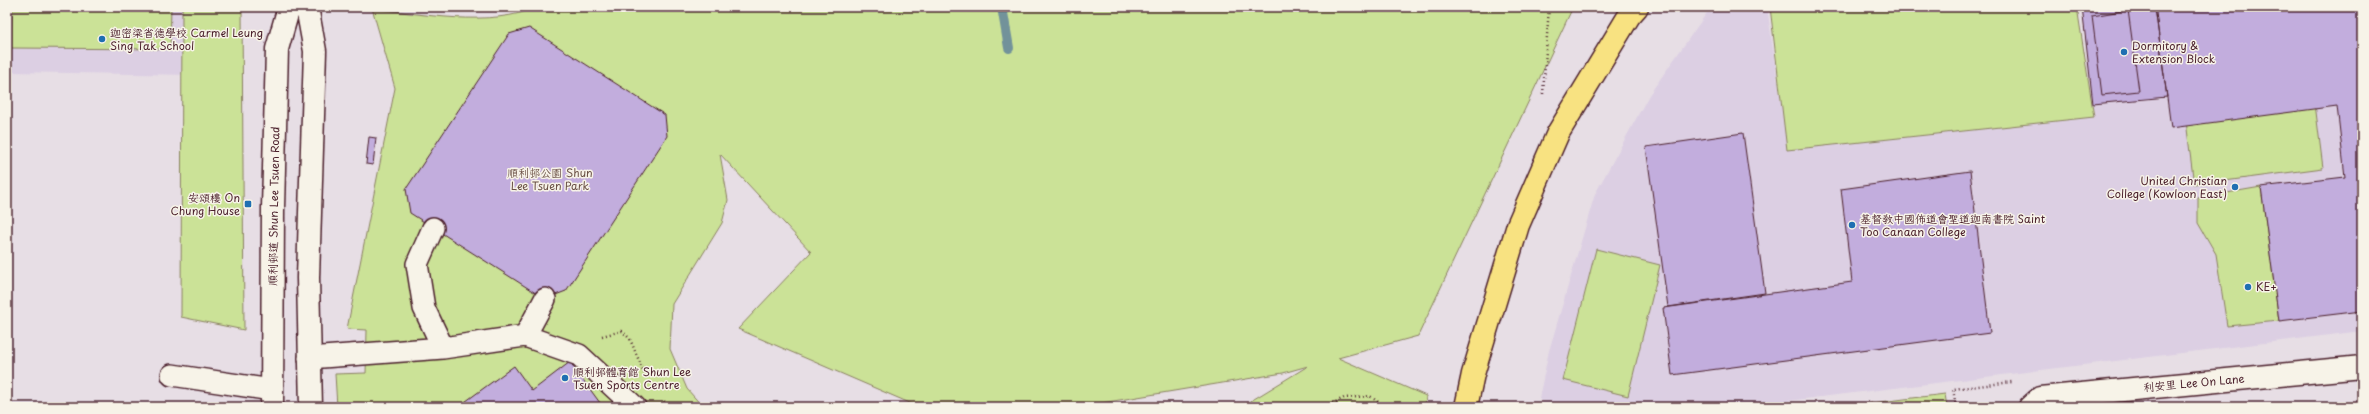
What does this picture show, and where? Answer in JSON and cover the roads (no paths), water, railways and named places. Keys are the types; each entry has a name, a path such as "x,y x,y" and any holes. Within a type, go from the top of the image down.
{"main road":[{"name":"順利邨道 Shun Lee Tsuen Road","path":"272,398 273,208 277,49 289,7"},
{"path":"307,7 315,51 308,270 311,407"},
{"path":"1466,407 1473,374 1518,225 1558,133 1636,7"},
{"name":"利安里 Lee On Lane","path":"2030,407 2040,398 2362,367"}],"lane":[{"path":"434,228 417,264 424,308 442,348"},
{"path":"524,336 545,299"},
{"path":"309,358 442,348 524,336 579,354 635,407"},
{"path":"172,375 272,398"}],"waterway":[{"path":"1002,7 1009,48"}],"place":[{"name":"迦密梁省德學校 Carmel Leung Sing Tak School","path":"102,39"},
{"name":"Dormitory & Extension Block","path":"2124,52"},
{"name":"United Christian College (Kowloon East)","path":"2235,187"},
{"name":"安頌樓 On Chung House","path":"248,204"},
{"name":"基督教中國佈道會聖道迦南書院 Saint Too Canaan College","path":"1852,225"},
{"name":"KE+","path":"2248,287"},
{"name":"順利邨體育館 Shun Lee Tsuen Sports Centre","path":"565,378"}],"park label":[{"name":"順利邨公園 Shun Lee Tsuen Park","path":"550,179"}]}
